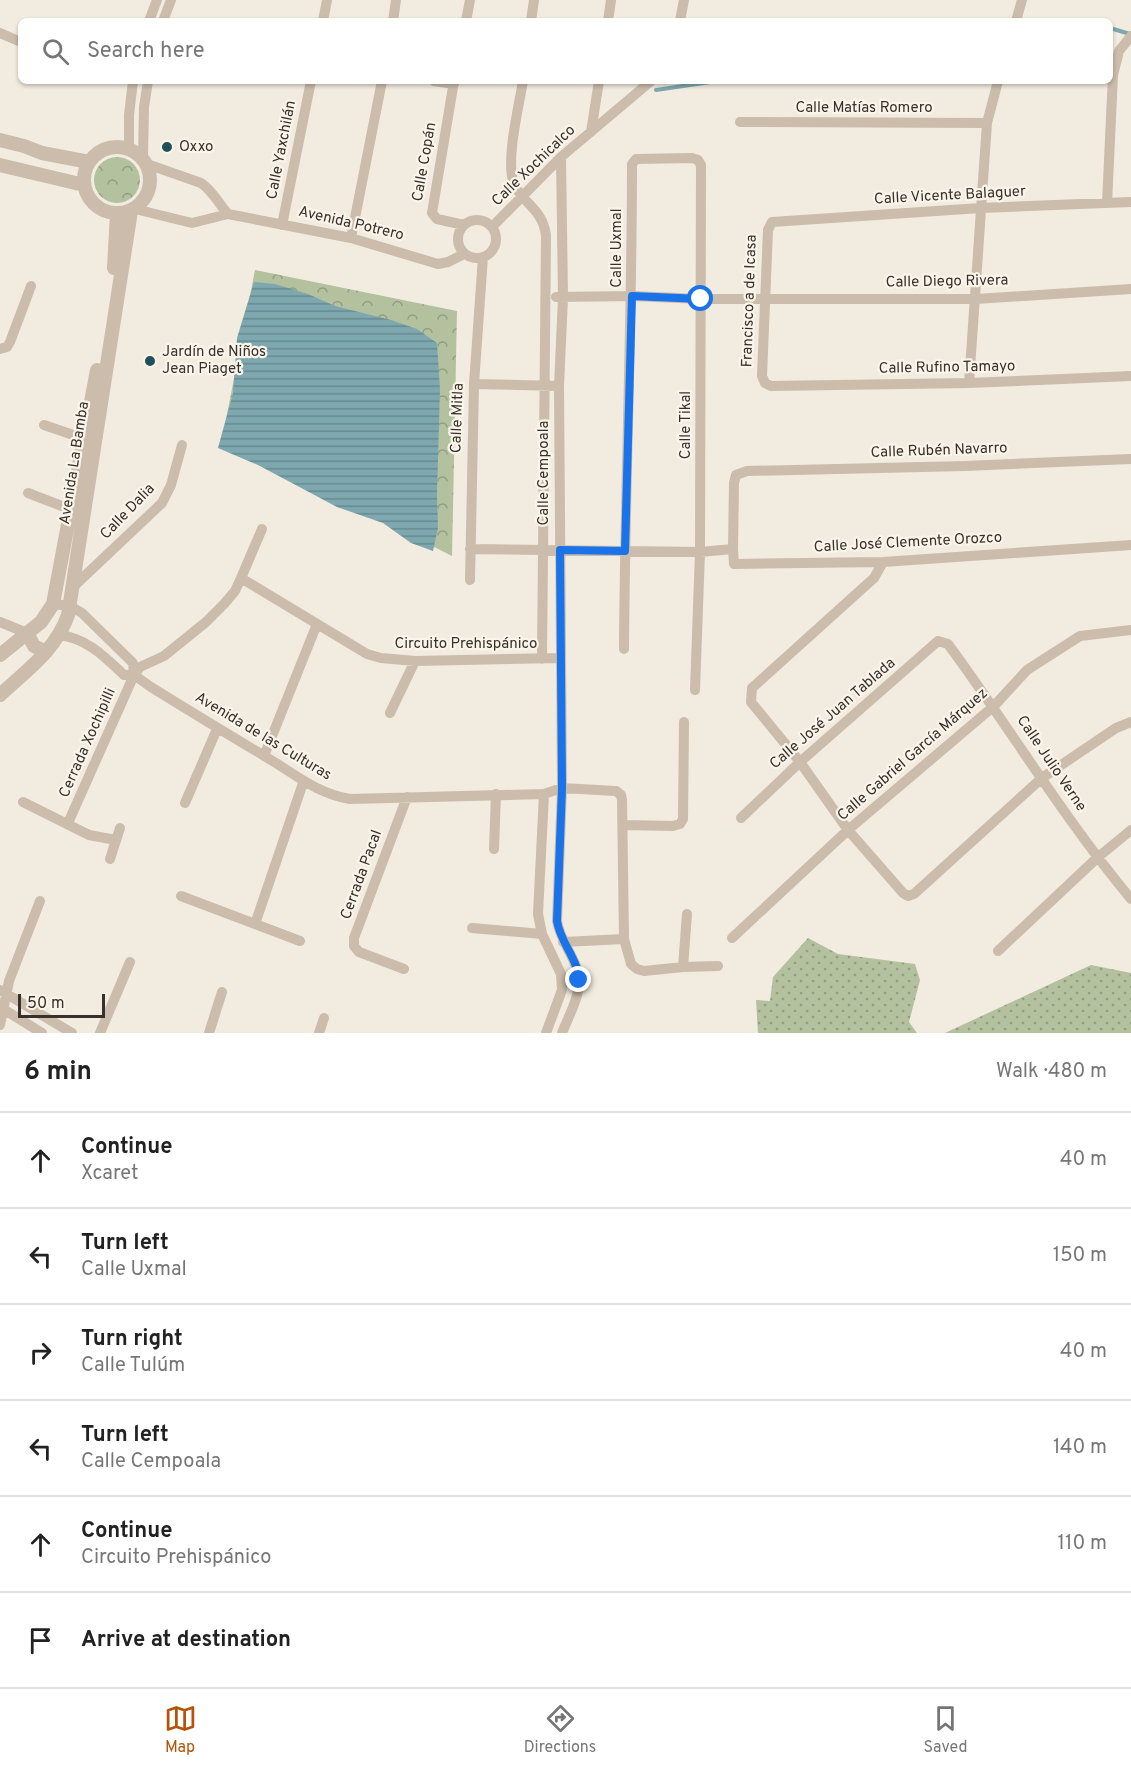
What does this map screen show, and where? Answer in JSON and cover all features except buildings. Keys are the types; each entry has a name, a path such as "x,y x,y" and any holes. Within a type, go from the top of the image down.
{"street":[{"path":"150,18 157,0"},
{"path":"164,18 171,0"},
{"path":"324,18 327,0"},
{"path":"393,18 396,0"},
{"path":"467,18 470,0"},
{"path":"531,18 534,0"},
{"path":"608,18 611,0"},
{"path":"681,18 684,0"},
{"path":"1017,18 1022,0"},
{"path":"0,33 18,41"},
{"path":"1113,75 1119,51 1131,36"},
{"path":"125,148 129,142 133,84"},
{"path":"148,84 144,107 145,161 151,184 148,194 143,202 133,210 117,214 105,212 91,201 84,185 89,162 106,149 125,148 145,161 201,183 208,188 214,199 228,214"},
{"name":"Calle Yaxchilán","path":"282,225 310,84"},
{"path":"351,238 381,84"},
{"name":"Calle Copán","path":"454,84 432,213 437,219 464,225"},
{"name":"Calle Cempoala","path":"523,84 511,168 515,186 538,213 545,228 542,659"},
{"path":"591,132 599,84"},
{"name":"Calle Xochicalco","path":"492,227 561,157 647,84"},
{"path":"969,384 987,123 997,84"},
{"path":"1107,203 1113,84"},
{"name":"Calle Matías Romero","path":"740,122 987,123"},
{"path":"0,140 42,153 89,162"},
{"name":"Calle Cempoala","path":"561,157 562,297 559,386 562,788"},
{"name":"Calle Uxmal","path":"624,649 633,160 692,158 698,160"},
{"name":"Calle Tikal","path":"695,690 700,552 701,165 698,160"},
{"path":"0,165 84,185"},
{"name":"Calle Vicente Balaguer","path":"772,222 981,208 1131,202"},
{"name":"Avenida Potrero","path":"133,210 192,223 228,214 351,238 438,264 464,254"},
{"name":"Avenida La Bamba","path":"0,695 46,652 59,636 70,606 133,210"},
{"name":"Avenida La Bamba","path":"0,655 41,622 53,604 85,439 115,262 117,214"},
{"path":"480,220 492,227 495,233 495,244 490,254 471,258 464,254 459,246 458,237 464,225 469,221 480,220"},
{"name":"Francisco a de Icasa","path":"765,382 762,376 764,298 768,230 772,222"},
{"name":"Calle Mitla","path":"471,580 474,384 483,257"},
{"path":"0,349 10,342 31,286"},
{"name":"Calle Diego Rivera","path":"546,296 701,299 976,299 1131,289"},
{"name":"Calle Rufino Tamayo","path":"765,382 771,386 969,384 1131,376"},
{"path":"474,384 559,386"},
{"path":"44,424 85,439"},
{"name":"Calle Dalia","path":"73,587 162,502 171,484 182,445"},
{"name":"Calle Rubén Navarro","path":"733,549 734,483 736,475 747,471 965,466 1131,459"},
{"path":"28,493 72,510"},
{"path":"134,675 140,668 164,656 215,614 235,591 262,529"},
{"name":"Calle José Clemente Orozco","path":"733,549 734,564 883,562 1131,545"},
{"path":"470,549 700,552 733,549"},
{"path":"883,562 874,578 752,688 750,694 751,702 800,762 848,830 903,893 908,896 914,894 1042,777 1116,728 1131,722"},
{"name":"Circuito Prehispánico","path":"242,578 367,654 381,658 416,661 560,658"},
{"path":"53,604 70,606 85,615 133,663 134,675"},
{"path":"0,622 27,633 31,642 46,652"},
{"path":"41,622 59,636"},
{"path":"264,756 317,624"},
{"name":"Calle Gabriel García Márquez","path":"732,938 848,830 994,706 1027,670 1080,636 1131,630"},
{"name":"Avenida de las Culturas","path":"59,636 75,638 87,644 124,675 134,675 303,783 326,793 350,799 544,794 562,788 616,791 621,795 623,825"},
{"name":"Calle José Juan Tablada","path":"741,818 800,762 938,641 948,644"},
{"name":"Calle Julio Verne","path":"948,644 994,706 1097,858 1131,899"},
{"path":"390,713 416,661"},
{"name":"Cerrada Xochipilli","path":"68,823 134,675"},
{"path":"684,722 683,819 680,824 673,826 623,825 624,939 631,964 644,971 718,966"},
{"path":"185,803 217,729"},
{"path":"255,924 303,783"},
{"path":"562,788 557,921 563,942 577,969 579,980 562,1033"},
{"path":"494,849 496,794"},
{"path":"544,794 538,914 542,934 561,974 562,990 546,1033"},
{"name":"Cerrada Pacal","path":"404,969 359,952 354,946 354,938 407,797"},
{"path":"23,802 89,835 116,840"},
{"path":"110,859 120,828"},
{"path":"998,951 1097,858 1131,830"},
{"path":"540,874 559,875"},
{"path":"181,896 300,941"},
{"path":"0,1025 3,992 40,901"},
{"path":"683,967 687,914"},
{"path":"472,928 542,934"},
{"path":"563,942 624,939"},
{"path":"100,1033 130,962"},
{"path":"3,992 72,1033"},
{"path":"209,1033 222,992"},
{"path":"2,1008 42,1033"},
{"path":"319,1033 324,1018"}],"green space":[{"path":"117,157 133,164 140,180 133,196 117,203 101,196 94,180 101,164"},
{"path":"255,270 457,311 452,556 222,440"},
{"path":"808,938 838,954 915,964 920,980 909,1022 917,1033 758,1033 756,1000 770,1001 773,977"},
{"path":"1091,965 1131,973 1131,1033 945,1033"}],"water":[{"path":"254,282 275,284 308,294 335,306 391,320 417,329 437,343 440,389 438,528 433,551 411,543 383,523 337,507 258,465 218,448 233,393 237,338"}],"waterway":[{"path":"1113,29 1130,34"},
{"path":"656,90 697,84"}],"place":[{"name":"Oxxo","path":"167,147"},
{"name":"Jardín de Niños Jean Piaget","path":"150,361"}],"route":[{"path":"579,980 577,969 558,930 557,921 562,788 560,550 625,551 632,296 701,299"}]}
